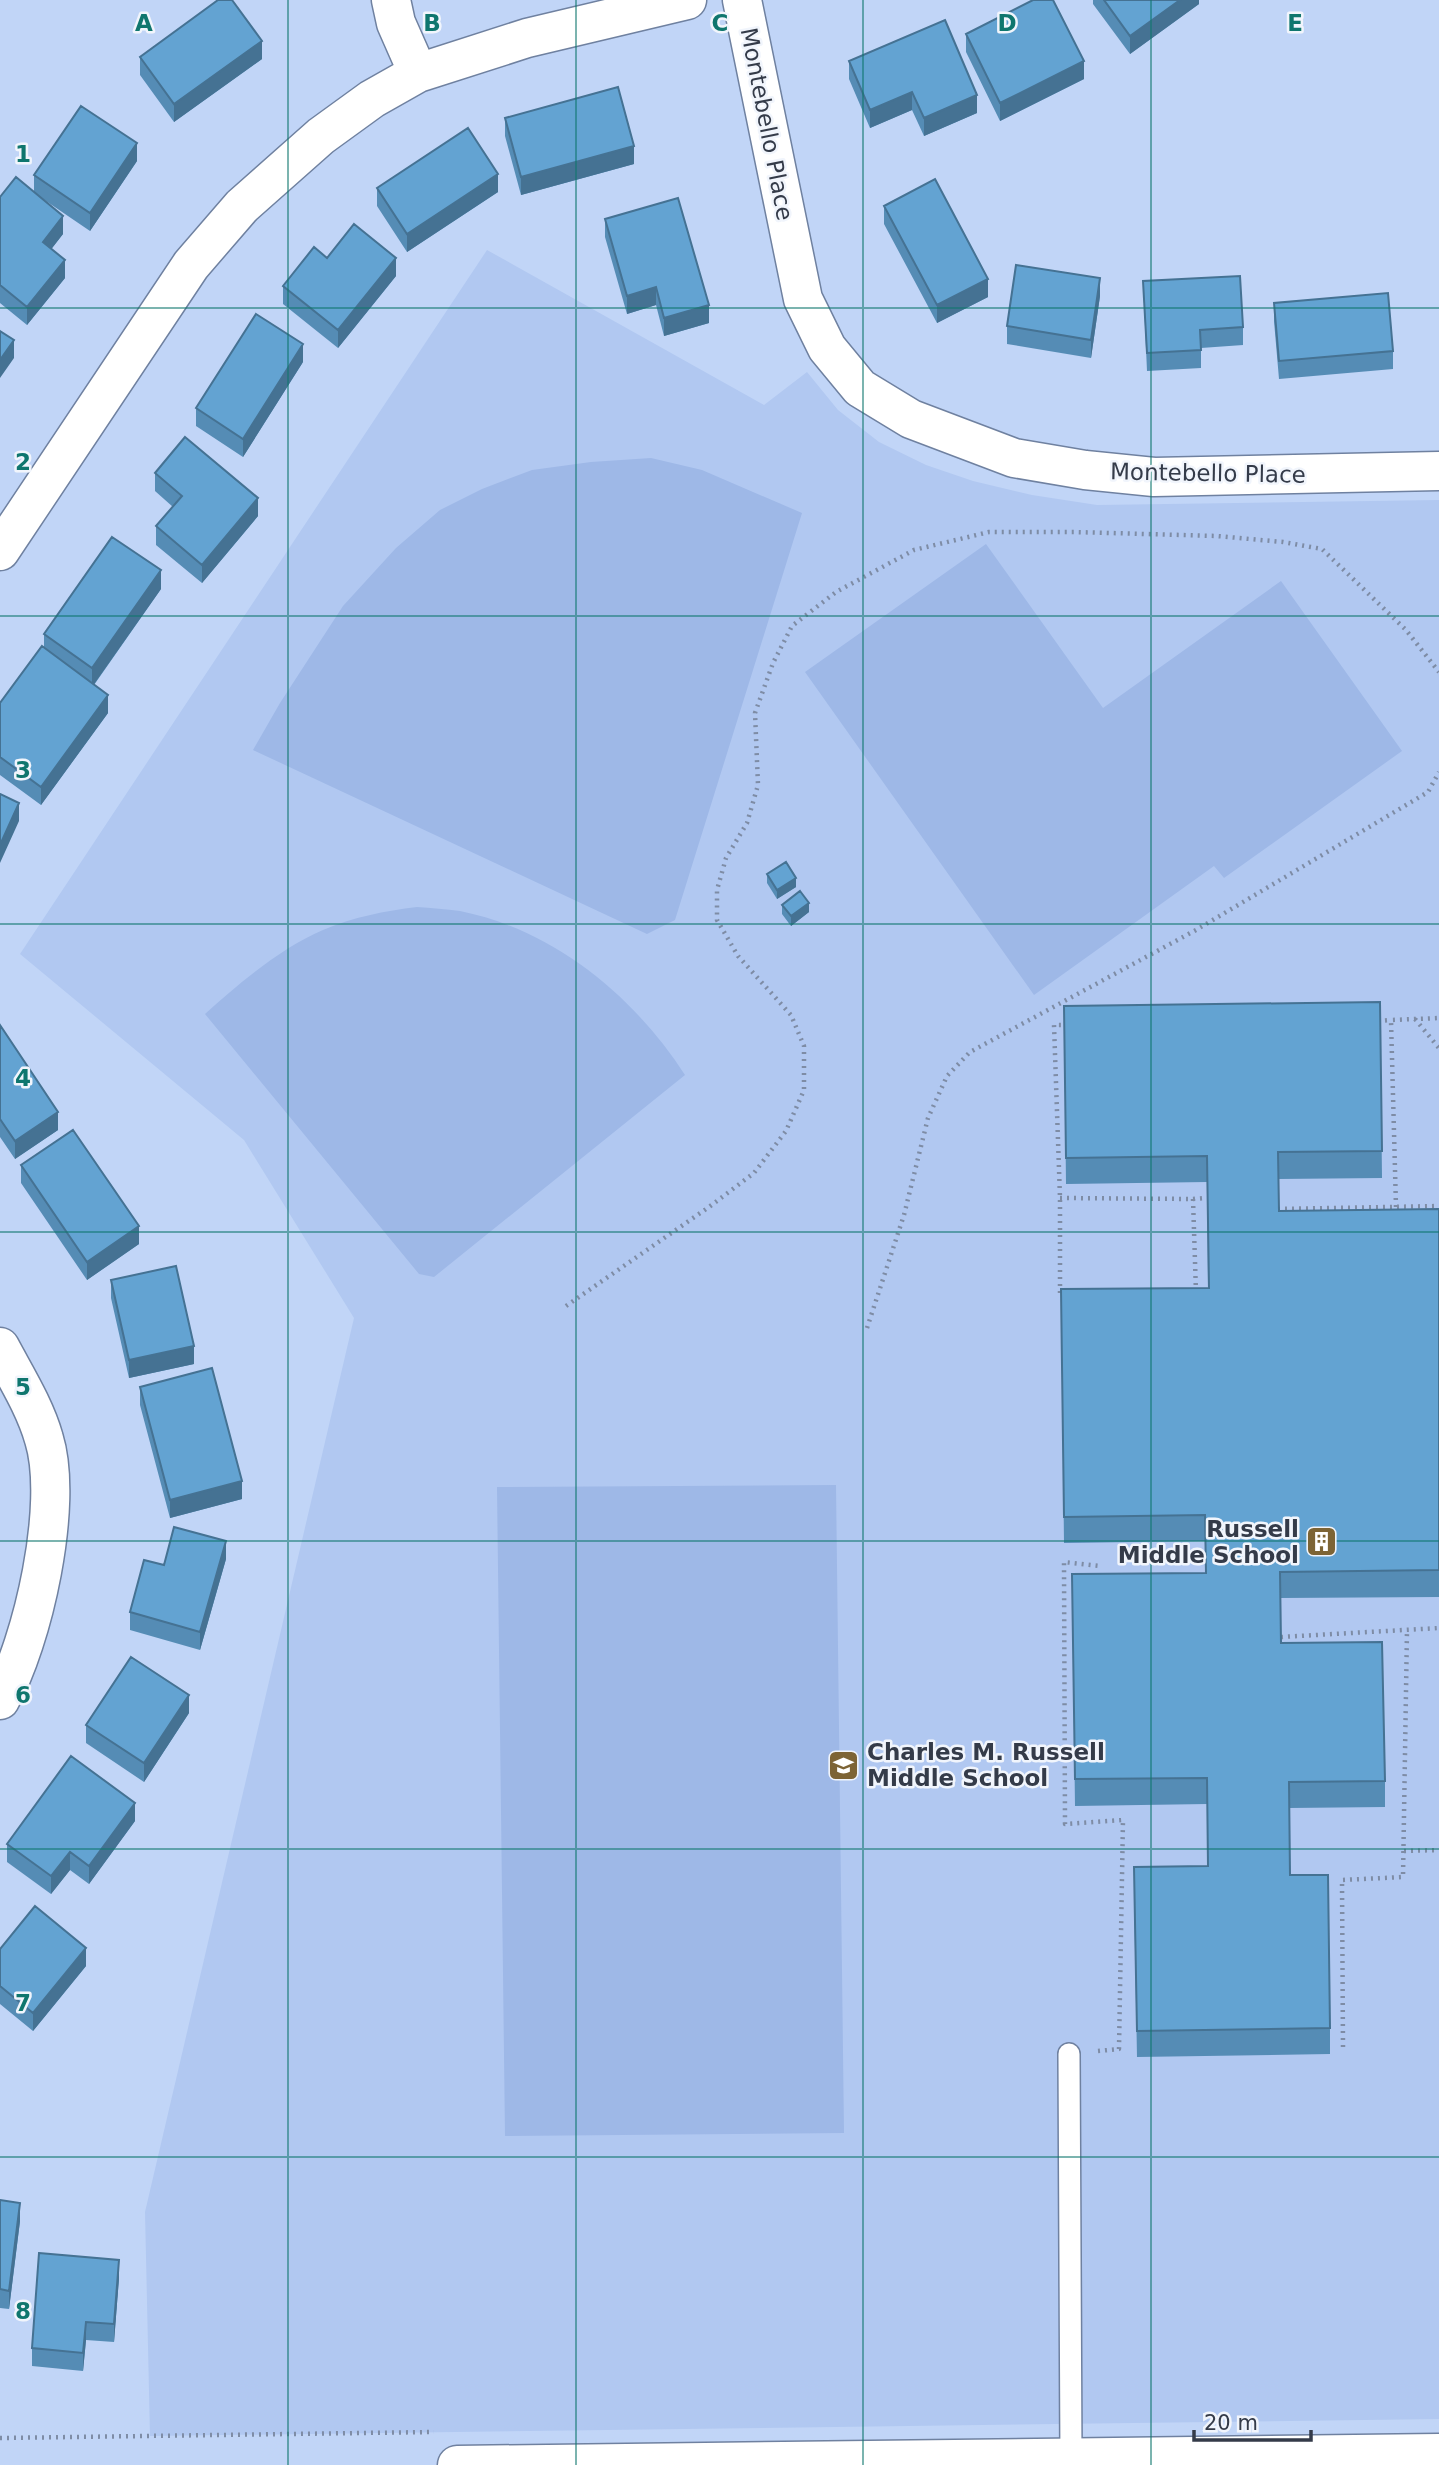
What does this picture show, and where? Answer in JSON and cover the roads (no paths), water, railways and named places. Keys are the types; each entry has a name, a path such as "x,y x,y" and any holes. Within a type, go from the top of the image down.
{"street":[{"path":"391,0 396,23 418,73"},
{"path":"0,551 191,265 242,206 321,136 372,99 418,73 527,38 687,0"},
{"name":"Montebello Place","path":"742,0 803,299 827,348 860,388 911,419 1014,458 1085,470 1154,477 1439,471"},
{"path":"0,1347 33,1409 41,1430 51,1482 49,1518 37,1604 21,1655 0,1700"},
{"path":"457,2465 1439,2453"}],"lane":[{"path":"1069,2054 1071,2459"}],"place":[{"name":"Russell Middle School","path":"1322,1542"},
{"name":"Charles M. Russell Middle School","path":"844,1765"}]}
